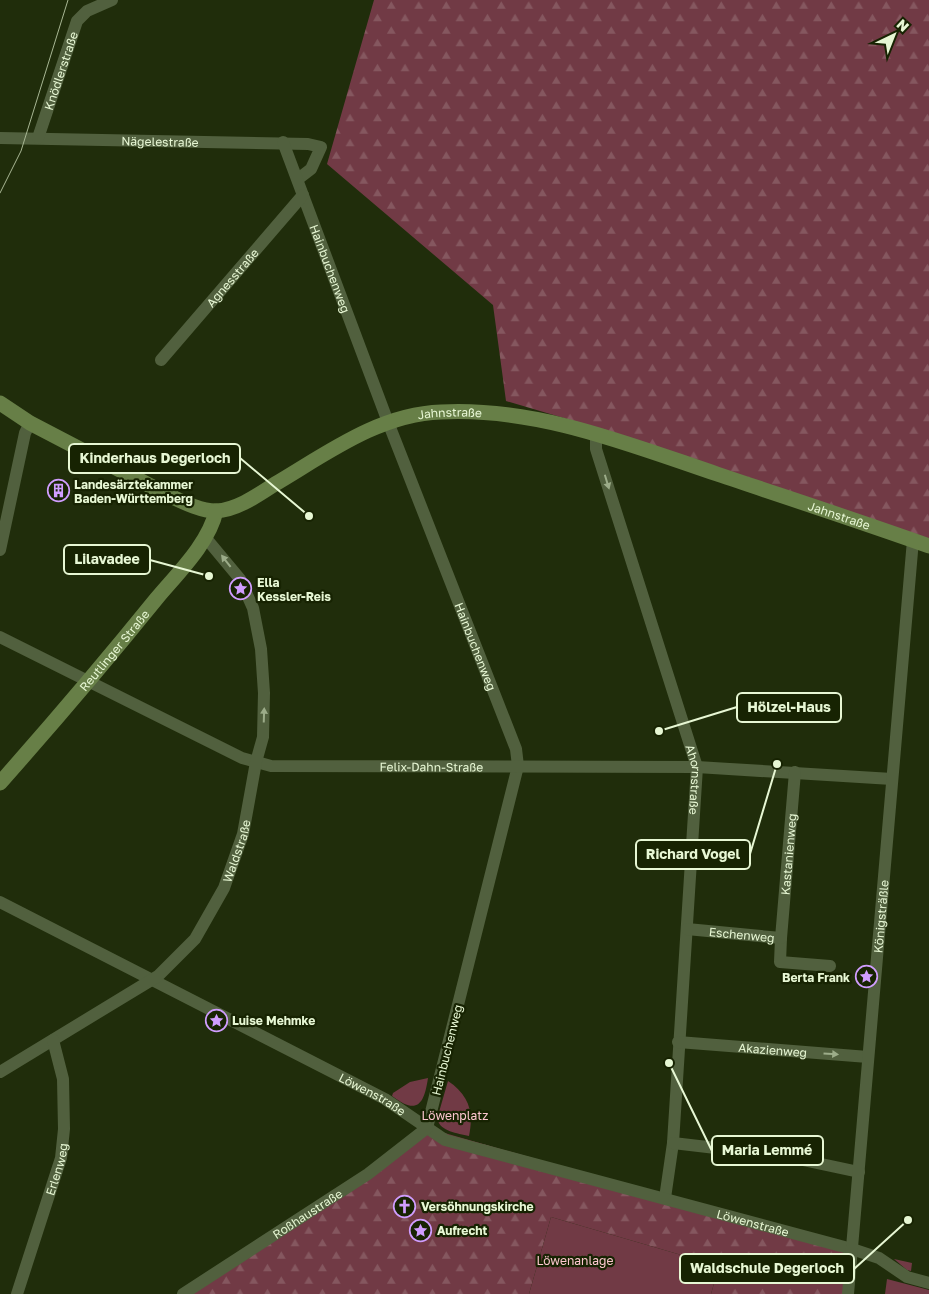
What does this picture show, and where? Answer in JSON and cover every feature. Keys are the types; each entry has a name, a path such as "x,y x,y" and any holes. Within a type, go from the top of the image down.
{"main road":[{"path":"0,403 30,423 166,494 188,504 216,511"},
{"name":"Jahnstraße","path":"216,511 250,500 340,446 388,422 414,415 440,412 495,413 542,420 596,435 929,546"},
{"name":"Reutlinger Straße","path":"0,783 89,682 204,537 212,524 216,511"}],"street":[{"name":"Knödlerstraße","path":"38,138 77,21 82,14 92,8 112,0"},
{"name":"Nägelestraße","path":"0,138 283,142 320,147 312,169 298,179"},
{"name":"Hainbuchenweg","path":"283,142 388,422 516,749 518,766 427,1128"},
{"name":"Agnesstraße","path":"161,360 303,195"},
{"path":"0,550 25,433 30,423"},
{"name":"Ahornstraße","path":"596,435 596,449 697,767 673,1143 665,1198"},
{"name":"Waldstraße","path":"0,1072 152,979 175,962 195,939 224,888 244,834 256,762 263,737 264,693 257,622 240,579 204,537"},
{"name":"Königsträßle","path":"848,1294 913,540"},
{"name":"Felix-Dahn-Straße","path":"0,637 242,758 271,766 697,767 892,779"},
{"name":"Kastanienweg","path":"781,938 794,772"},
{"name":"Löwenstraße","path":"0,902 385,1099 445,1140 852,1249 879,1258 907,1276 929,1282"},
{"name":"Eschenweg","path":"688,929 781,938 780,962 830,966"},
{"name":"Erlenweg","path":"17,1294 60,1158 64,1129 63,1079 54,1040"},
{"name":"Akazienweg","path":"678,1042 868,1057"},
{"name":"Roßhaustraße","path":"182,1294 368,1174 427,1128"},
{"path":"673,1143 784,1156 859,1172"}],"green space":[{"path":"374,0 929,0 929,539 611,432 506,401 493,305 327,164"},
{"name":"Löwenplatz","path":"428,1078 424,1095 418,1104 408,1105 392,1096 393,1093 410,1082"},
{"name":"Löwenplatz","path":"448,1081 461,1092 468,1105 471,1119 469,1136 455,1133 442,1127 437,1119"},
{"path":"427,1128 852,1249 843,1294 711,1294 719,1266 551,1217 529,1294 182,1294"},
{"name":"Löwenanlage","path":"551,1217 719,1266 711,1294 529,1294"},
{"path":"894,1259 912,1263 911,1271 907,1270"},
{"path":"887,1279 929,1290 929,1294 885,1294"}],"tram line":[{"path":"0,193 21,151 68,0"}],"place":[{"name":"Landesärztekammer Baden-Württemberg","path":"58,491"},
{"name":"Kinderhaus Degerloch","path":"309,516"},
{"name":"Lilavadee","path":"209,576"},
{"name":"Ella Kessler-Reis","path":"241,589"},
{"name":"Hölzel-Haus","path":"659,731"},
{"name":"Richard Vogel","path":"777,764"},
{"name":"Berta Frank","path":"866,977"},
{"name":"Luise Mehmke","path":"216,1020"},
{"name":"Maria Lemmé","path":"669,1063"},
{"name":"Versöhnungskirche","path":"405,1206"},
{"name":"Waldschule Degerloch","path":"908,1220"},
{"name":"Aufrecht","path":"421,1230"}]}
